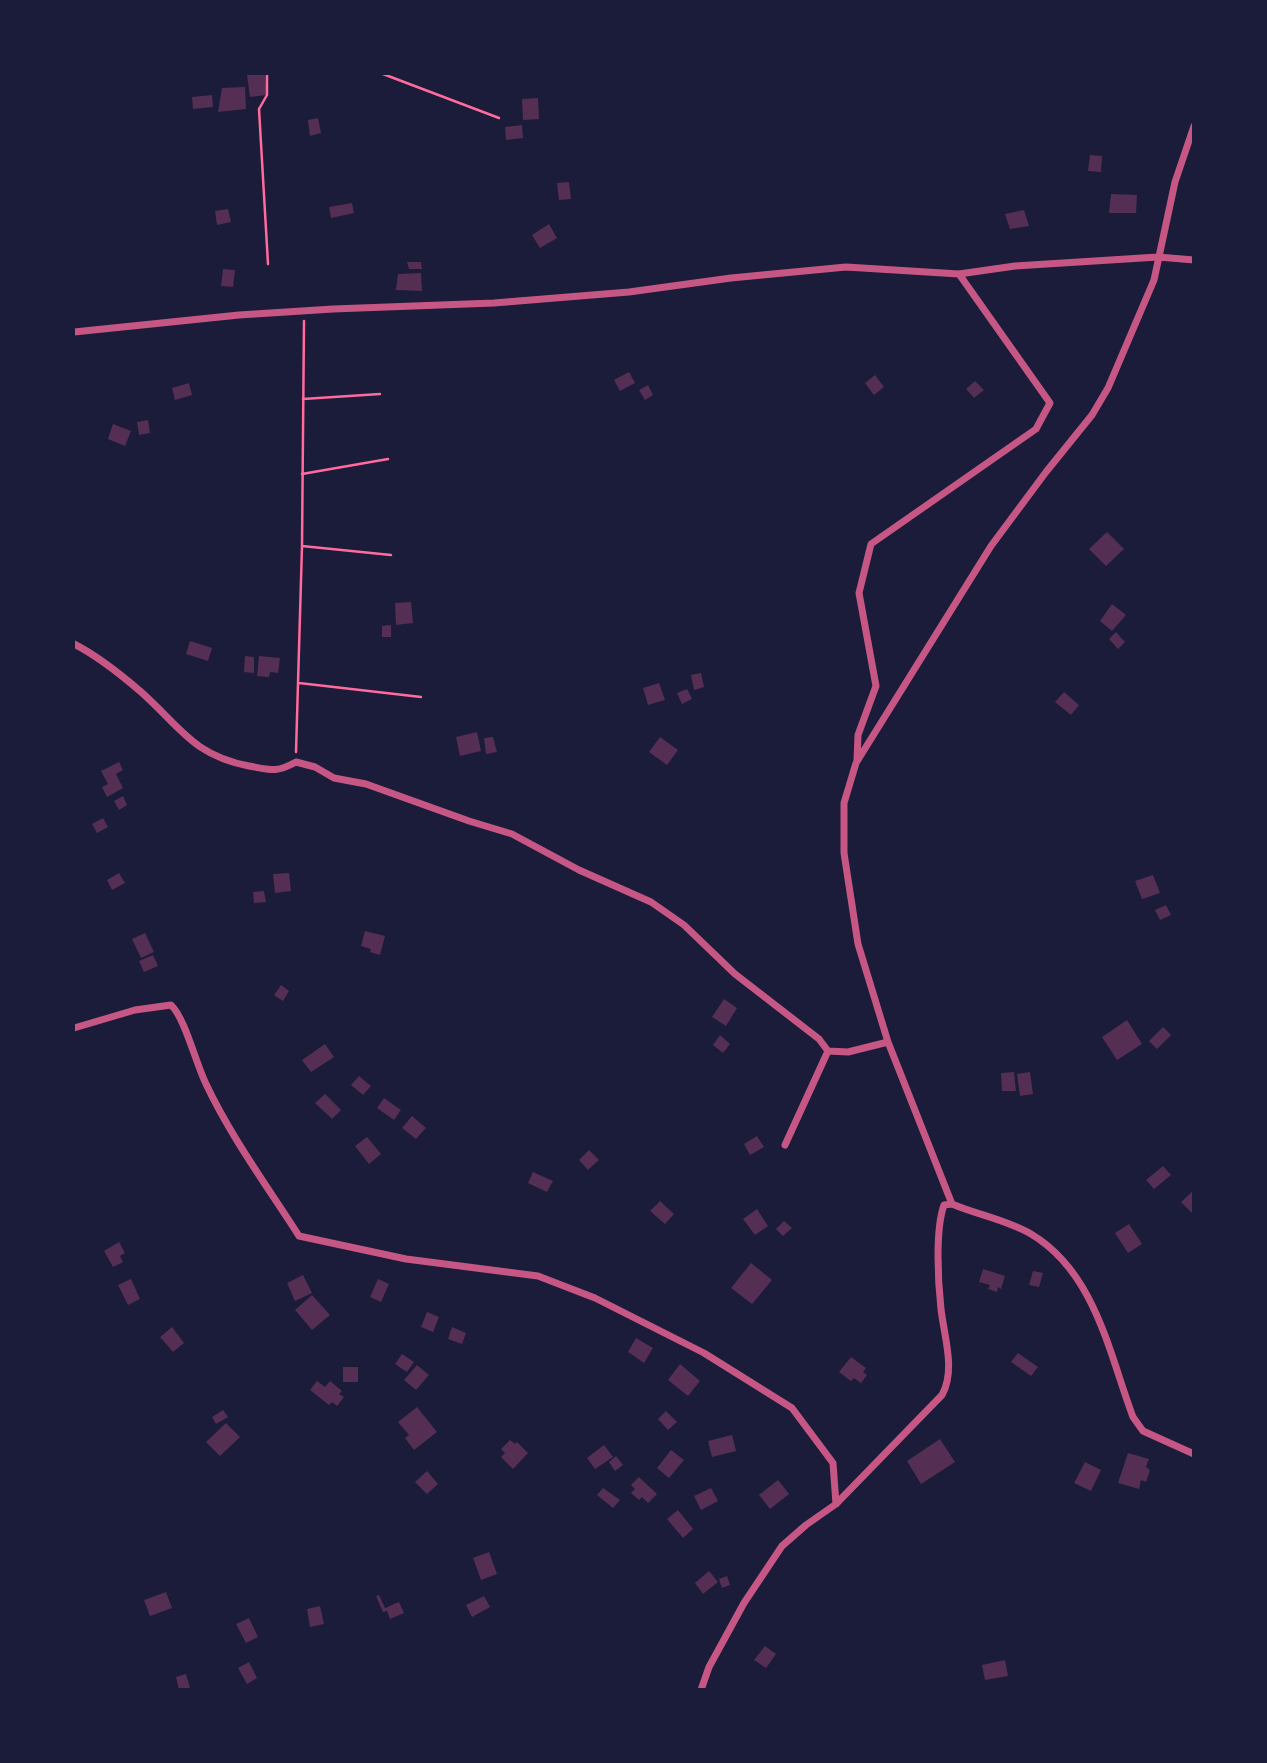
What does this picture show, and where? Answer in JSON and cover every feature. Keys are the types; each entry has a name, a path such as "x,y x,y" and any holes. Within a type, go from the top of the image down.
{"street":[{"path":"856,763 991,546 1045,472 1092,415 1108,388 1154,280 1175,181 1194,125"},
{"path":"74,332 304,311 495,303 629,292 731,278 846,267 959,274 1015,266 1158,257 1194,260"},
{"path":"951,1204 888,1042 858,944 844,853 844,803 856,763 858,735 876,686 859,593 871,544 1037,429 1049,403 959,274"},
{"path":"74,644 90,652 121,675 196,745 215,757 232,763 280,771 296,762 315,767 334,778 366,784 512,834 579,870 651,902 684,925 735,974 819,1039 828,1051"},
{"path":"74,1028 135,1010 171,1005 180,1017 211,1094 299,1236 406,1259 538,1276 595,1298 704,1353 792,1408 833,1463 836,1504"},
{"path":"828,1051 861,1050 888,1042"},
{"path":"785,1145 828,1051"},
{"path":"701,1689 709,1667 738,1614 782,1546 836,1504 946,1388 948,1363 940,1305 938,1232 944,1205 951,1204 1014,1225 1055,1253 1084,1289 1096,1313 1133,1417 1143,1431 1194,1454"}],"path":[{"path":"267,74 267,95 259,109 268,264"},
{"path":"383,74 499,118"},
{"path":"296,762 302,546 304,311"},
{"path":"303,400 380,394"},
{"path":"302,474 388,459"},
{"path":"302,546 391,555"},
{"path":"298,683 421,697"}],"building":[{"path":"265,74 267,95 250,97 247,75"},
{"path":"245,87 246,109 218,112 222,88"},
{"path":"212,95 213,107 193,109 192,97"},
{"path":"538,98 539,119 523,120 522,99"},
{"path":"318,118 321,133 310,136 308,120"},
{"path":"522,125 523,138 506,140 505,127"},
{"path":"1090,155 1102,156 1101,172 1088,171"},
{"path":"569,182 571,199 559,200 557,183"},
{"path":"1111,194 1137,195 1136,213 1109,213"},
{"path":"352,203 354,213 331,218 329,207"},
{"path":"228,209 231,222 217,225 215,211"},
{"path":"1024,210 1029,226 1010,229 1005,214"},
{"path":"549,224 557,238 540,248 532,235"},
{"path":"407,262 421,262 422,269 409,269"},
{"path":"223,269 235,270 233,287 221,286"},
{"path":"421,273 422,291 396,290 398,274"},
{"path":"629,372 635,383 620,391 614,380"},
{"path":"875,375 884,387 874,395 865,383"},
{"path":"975,381 984,390 974,398 966,389"},
{"path":"189,383 192,395 175,400 172,388"},
{"path":"648,385 653,395 645,400 639,390"},
{"path":"148,420 150,433 139,435 137,422"},
{"path":"113,424 131,431 125,446 108,439"},
{"path":"1107,532 1124,549 1106,566 1089,549"},
{"path":"411,602 413,623 396,625 395,603"},
{"path":"1112,604 1126,615 1112,631 1100,621"},
{"path":"391,625 391,637 382,637 382,626"},
{"path":"1116,632 1125,642 1118,649 1109,639"},
{"path":"190,641 212,648 208,661 186,654"},
{"path":"245,656 254,657 254,673 244,672"},
{"path":"259,656 280,658 278,673 270,672 269,677 257,676"},
{"path":"701,673 704,687 694,690 691,675"},
{"path":"659,683 665,700 648,705 643,688"},
{"path":"687,689 692,699 682,704 677,693"},
{"path":"1064,692 1079,705 1071,715 1055,702"},
{"path":"477,732 481,751 460,756 456,737"},
{"path":"493,737 497,752 486,754 484,738"},
{"path":"660,737 678,750 667,765 649,752"},
{"path":"119,762 123,770 116,774 123,788 107,797 102,787 108,784 101,771"},
{"path":"123,796 127,805 119,810 114,801"},
{"path":"103,818 108,827 97,833 92,824"},
{"path":"119,873 125,883 112,890 107,880"},
{"path":"289,873 291,891 275,893 273,874"},
{"path":"1153,875 1160,893 1142,899 1135,881"},
{"path":"264,891 266,902 254,903 253,892"},
{"path":"1166,905 1171,915 1160,920 1155,910"},
{"path":"365,931 385,936 380,955 361,946"},
{"path":"145,933 154,952 141,958 132,939"},
{"path":"153,955 158,966 144,972 139,961"},
{"path":"281,985 289,991 283,1001 274,995"},
{"path":"724,999 737,1008 726,1026 712,1017"},
{"path":"1127,1020 1142,1044 1117,1060 1102,1037"},
{"path":"1163,1027 1171,1035 1157,1049 1149,1041"},
{"path":"720,1035 730,1044 723,1053 713,1045"},
{"path":"325,1044 334,1057 311,1072 302,1060"},
{"path":"1014,1072 1016,1091 1002,1091 1001,1073"},
{"path":"1030,1072 1033,1094 1020,1096 1017,1074"},
{"path":"359,1076 371,1086 363,1095 351,1085"},
{"path":"325,1094 341,1110 332,1119 315,1103"},
{"path":"384,1098 401,1110 394,1120 377,1108"},
{"path":"412,1116 426,1128 416,1139 402,1128"},
{"path":"757,1136 764,1147 750,1155 744,1144"},
{"path":"367,1137 381,1154 369,1164 355,1146"},
{"path":"589,1150 599,1160 588,1170 579,1160"},
{"path":"1163,1166 1171,1175 1154,1189 1146,1180"},
{"path":"533,1172 553,1181 547,1192 528,1183"},
{"path":"1194,1190 1194,1215 1181,1202"},
{"path":"660,1201 674,1214 665,1224 650,1211"},
{"path":"757,1209 768,1226 755,1235 743,1219"},
{"path":"784,1221 792,1228 783,1236 776,1229"},
{"path":"1129,1224 1142,1244 1128,1253 1115,1233"},
{"path":"119,1242 125,1253 120,1256 123,1262 113,1267 104,1251"},
{"path":"751,1263 772,1280 752,1304 731,1288"},
{"path":"983,1269 1005,1276 1001,1289 998,1287 997,1292 988,1289 990,1285 979,1282"},
{"path":"1033,1271 1043,1273 1039,1287 1029,1285"},
{"path":"303,1275 312,1293 295,1301 287,1283"},
{"path":"131,1279 140,1299 128,1305 118,1285"},
{"path":"378,1279 389,1284 381,1302 370,1297"},
{"path":"312,1295 330,1315 312,1330 295,1310"},
{"path":"427,1312 439,1317 433,1332 421,1327"},
{"path":"172,1327 184,1343 173,1352 160,1337"},
{"path":"452,1327 466,1333 462,1344 448,1339"},
{"path":"636,1338 653,1348 644,1363 628,1352"},
{"path":"1018,1353 1038,1367 1031,1376 1011,1362"},
{"path":"402,1354 414,1362 407,1372 395,1364"},
{"path":"851,1357 866,1368 863,1372 867,1375 861,1383 854,1378 851,1381 839,1372"},
{"path":"680,1364 700,1381 688,1396 668,1380"},
{"path":"417,1365 429,1375 416,1390 404,1380"},
{"path":"343,1367 358,1367 358,1382 343,1382"},
{"path":"317,1381 325,1387 330,1381 342,1391 339,1394 344,1397 337,1406 332,1402 329,1405 310,1390"},
{"path":"417,1407 437,1432 414,1450 405,1438 409,1435 398,1422"},
{"path":"223,1410 228,1417 216,1424 212,1417"},
{"path":"666,1411 677,1422 668,1430 658,1419"},
{"path":"226,1423 240,1437 220,1456 206,1442"},
{"path":"732,1435 736,1451 712,1457 708,1441"},
{"path":"940,1439 955,1462 921,1484 907,1461"},
{"path":"510,1440 515,1444 517,1442 528,1453 513,1469 501,1457 505,1453 501,1449"},
{"path":"604,1445 613,1457 595,1469 587,1458"},
{"path":"671,1450 684,1460 669,1478 657,1468"},
{"path":"1128,1453 1149,1459 1146,1467 1150,1470 1146,1482 1141,1480 1139,1489 1118,1483"},
{"path":"616,1456 623,1465 615,1471 609,1462"},
{"path":"1085,1462 1101,1470 1091,1491 1074,1483"},
{"path":"427,1471 438,1484 427,1494 415,1482"},
{"path":"639,1477 657,1494 648,1503 642,1497 639,1500 631,1493 635,1489 631,1485"},
{"path":"778,1480 789,1494 770,1509 759,1495"},
{"path":"603,1488 620,1500 613,1508 597,1495"},
{"path":"711,1488 718,1501 701,1510 694,1496"},
{"path":"678,1510 693,1529 683,1538 667,1519"},
{"path":"489,1552 497,1574 481,1580 473,1558"},
{"path":"709,1571 718,1582 703,1594 695,1583"},
{"path":"727,1576 730,1585 722,1588 719,1579"},
{"path":"166,1592 172,1608 150,1616 144,1600"},
{"path":"379,1595 385,1608 399,1602 404,1613 390,1619 387,1611 383,1612 376,1596"},
{"path":"484,1596 490,1607 472,1617 466,1605"},
{"path":"320,1606 324,1624 310,1627 307,1609"},
{"path":"249,1618 258,1637 246,1643 236,1624"},
{"path":"765,1646 776,1654 766,1668 754,1660"},
{"path":"1005,1660 1008,1676 985,1680 982,1665"},
{"path":"249,1662 257,1678 247,1684 238,1668"},
{"path":"186,1674 190,1688 179,1690 176,1677"}]}
